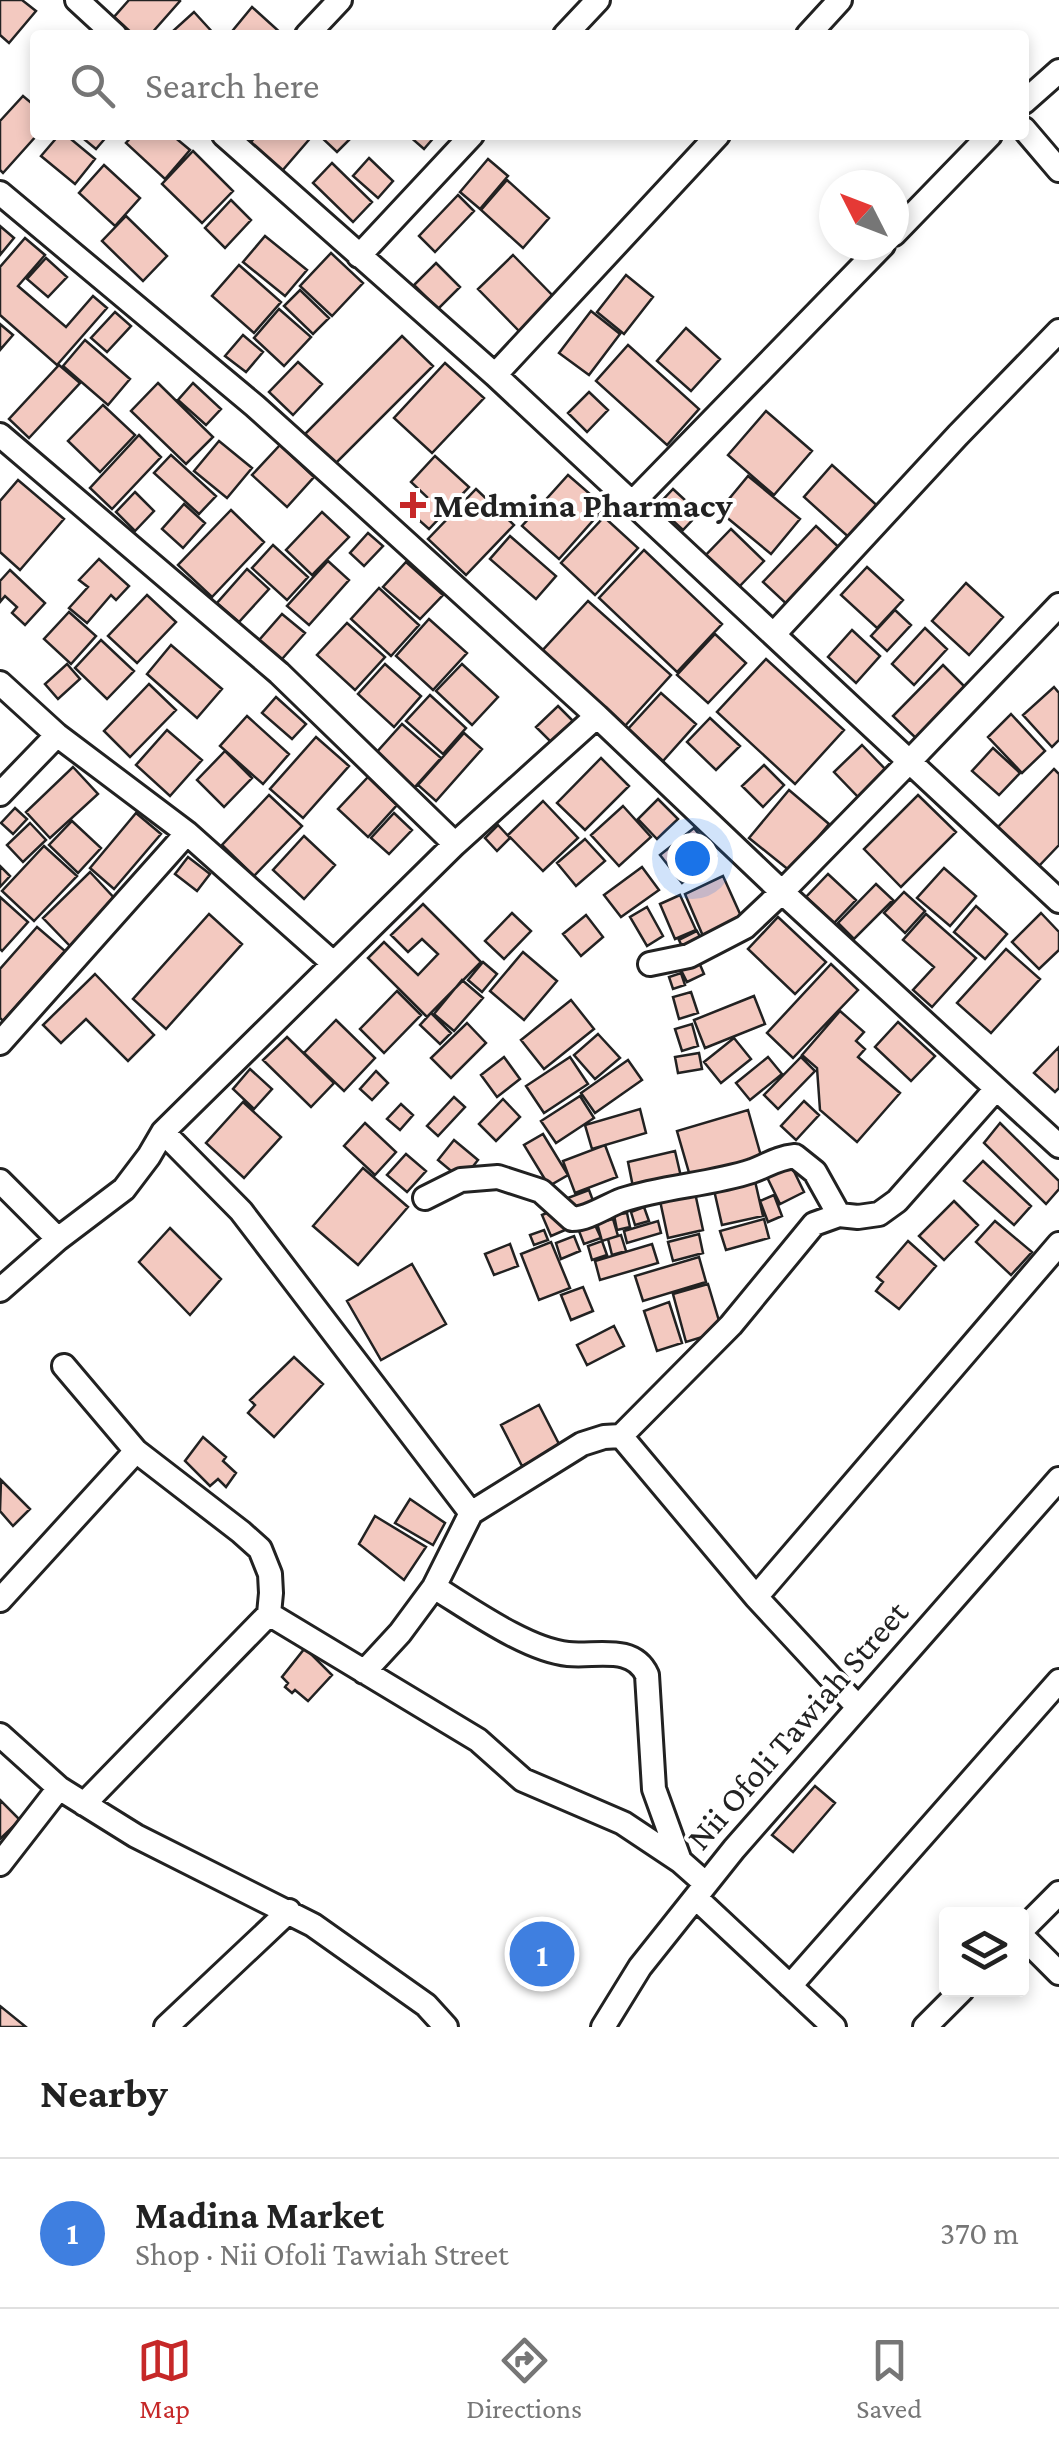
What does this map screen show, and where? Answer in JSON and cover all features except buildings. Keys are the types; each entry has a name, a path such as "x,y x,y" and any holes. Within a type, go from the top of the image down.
{"street":[{"path":"311,30 340,0"},
{"path":"570,30 598,0"},
{"path":"813,30 840,0"},
{"path":"81,1 110,30"},
{"path":"1029,98 1059,71"},
{"path":"1029,135 1059,170"},
{"path":"230,140 495,375 909,762 1056,892"},
{"path":"359,256 467,140"},
{"path":"495,375 713,140"},
{"path":"909,219 985,140"},
{"path":"0,192 254,406 596,716 1059,1146"},
{"path":"632,503 868,260"},
{"path":"774,634 1059,331"},
{"path":"0,435 279,673 455,844"},
{"path":"650,964 689,956 745,927 1059,604"},
{"path":"0,682 57,735 187,833 332,964"},
{"path":"0,1290 124,1189 164,1132 455,844 596,716"},
{"path":"0,794 57,735"},
{"path":"0,1043 187,833"},
{"path":"364,1672 434,1588 471,1513 582,1444 620,1436 730,1325 814,1224 839,1215 879,1214 897,1200 996,1089"},
{"path":"164,1132 240,1211 471,1513"},
{"path":"425,1198 461,1180 498,1177 541,1191 572,1219 580,1219 623,1200 754,1170 779,1157 795,1156 815,1172 839,1215"},
{"path":"0,1180 58,1239"},
{"path":"756,1597 1059,1244"},
{"path":"64,1366 136,1451 260,1549 270,1574 272,1593 269,1614 84,1804"},
{"path":"620,1436 756,1597 857,1706"},
{"path":"0,1600 136,1451"},
{"name":"Nii Ofoli Tawiah Street","path":"603,2027 640,1966 734,1849 1059,1479"},
{"path":"434,1588 545,1649 568,1654 620,1655 634,1658 642,1665 646,1674 654,1790 680,1861 701,1891 834,2027"},
{"path":"269,1614 478,1740 523,1780 623,1823 680,1861"},
{"path":"790,1986 1059,1681"},
{"path":"0,1735 59,1788 136,1836 313,1925 426,2005 446,2027"},
{"path":"0,1864 59,1788"},
{"path":"1029,1925 1059,1893"},
{"path":"166,2027 289,1911"},
{"path":"1029,1941 1059,1973"},
{"path":"925,2027 955,1997"}],"place":[{"name":"Medmina Pharmacy","path":"413,505"},
{"name":"Madina Market","path":"542,1954"}]}
